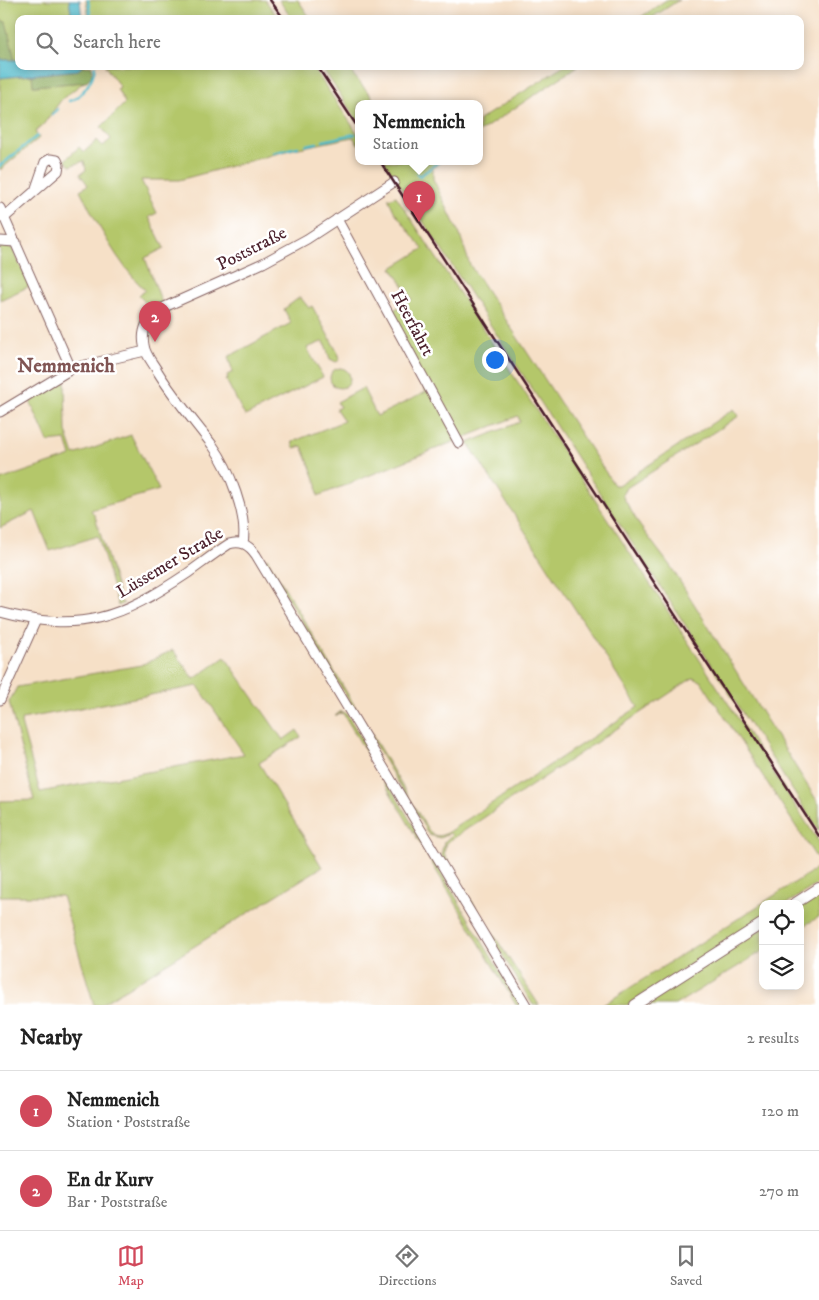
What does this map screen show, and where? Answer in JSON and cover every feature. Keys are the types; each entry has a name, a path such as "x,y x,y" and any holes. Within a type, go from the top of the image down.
{"street":[{"name":"Poststraße","path":"145,351 144,331 150,319 158,310 251,270 337,219 394,182"},
{"path":"4,218 35,191"},
{"path":"0,208 64,358 73,368"},
{"name":"Heerfahrt","path":"337,219 459,443"},
{"path":"0,241 16,242"},
{"path":"0,412 73,368 145,351 176,400 214,448 231,480 245,528 243,543"},
{"name":"Lüssemer Straße","path":"0,612 36,620 78,622 122,611 146,600 229,544 243,543 256,555 526,1005"},
{"path":"0,700 36,620"},
{"path":"800,900 819,888"},
{"path":"635,1005 759,926"}],"green space":[{"path":"0,0 69,0 71,15 15,15 15,60 0,60"},
{"path":"86,0 265,0 276,15 88,15"},
{"path":"279,0 298,0 308,15 289,15"},
{"path":"666,0 679,0 656,15 644,15"},
{"path":"0,20 6,22 15,60 0,60"},
{"path":"92,70 92,75 86,82 33,86 32,75"},
{"path":"108,70 315,70 355,130 355,140 353,137 294,149 179,180 141,180 157,213 149,217 164,248 145,258 162,303 152,309 139,296 145,290 117,256 80,190 88,185 80,174 86,170 84,161 70,166 65,160 79,147 84,152 97,140 103,146 111,139 101,127 125,103 117,89 120,87"},
{"path":"324,70 349,70 374,100 355,100 355,117"},
{"path":"558,70 572,70 483,129 483,117"},
{"path":"32,75 34,86 84,82 62,99 43,125 35,132 39,138 0,170 0,78"},
{"path":"387,165 436,165 433,169 433,179 460,235 470,265 614,485 618,485 734,409 739,416 625,489 622,495 640,526 671,567 819,804 819,831"},
{"path":"396,196 819,842 819,862 701,681 693,678 446,843 444,853 453,872 539,1005 533,1005 441,855 444,842 452,835 450,833 440,838 429,835 265,560 267,558 427,828 434,835 445,834 638,707 468,443 520,422 518,416 318,496 317,484 302,446 294,448 292,442 344,421 336,409 340,407 337,402 363,388 377,416 426,392 409,360 392,311 412,299 392,268 423,249 394,211 388,198"},
{"path":"0,246 12,248 30,286 0,300"},
{"path":"300,297 309,308 312,306 340,360 336,362 330,359 324,341 307,348 323,377 245,416 226,380 228,379 227,375 233,372 228,357 291,323 284,309"},
{"path":"340,368 347,371 350,378 347,385 340,388 333,385 330,378 333,371"},
{"path":"65,377 66,431 74,455 131,435 159,490 91,510 95,516 121,602 124,603 118,606 98,536 50,551 34,511 0,528 0,480 71,456 66,440 48,442 29,399"},
{"path":"173,650 194,679 225,657 283,740 297,730 301,737 259,763 322,867 100,1005 94,1005 62,896 0,896 0,801 34,800 9,702 17,687 141,665","holes":["198,686 244,754 40,792 21,723 22,719"]},
{"path":"341,711 347,714 520,1005 516,1005 344,715 342,713 335,716"},
{"path":"819,867 819,883 792,900 767,900"},
{"path":"819,893 819,917 804,926 804,902"},
{"path":"759,905 759,922 627,1005 603,1005"},
{"path":"759,931 759,953 675,1005 643,1005"}],"water":[{"path":"69,0 80,0 82,15 71,15"},
{"path":"0,60 15,60 15,70 78,70 0,78"}],"waterway":[{"path":"88,0 90,15"},
{"path":"69,101 83,92 94,70"},
{"path":"52,115 58,109"},
{"path":"323,141 355,134"},
{"path":"0,166 37,136"},
{"path":"306,145 317,143"},
{"path":"273,153 298,147"},
{"path":"417,174 420,176 435,165"}],"railway":[{"path":"270,0 281,15"},
{"path":"320,70 355,123"},
{"path":"383,165 819,836"}],"place":[{"name":"Nemmenich","path":"419,222"},
{"name":"En dr Kurv","path":"155,342"}],"district":[{"name":"Nemmenich","path":"66,366"}]}
